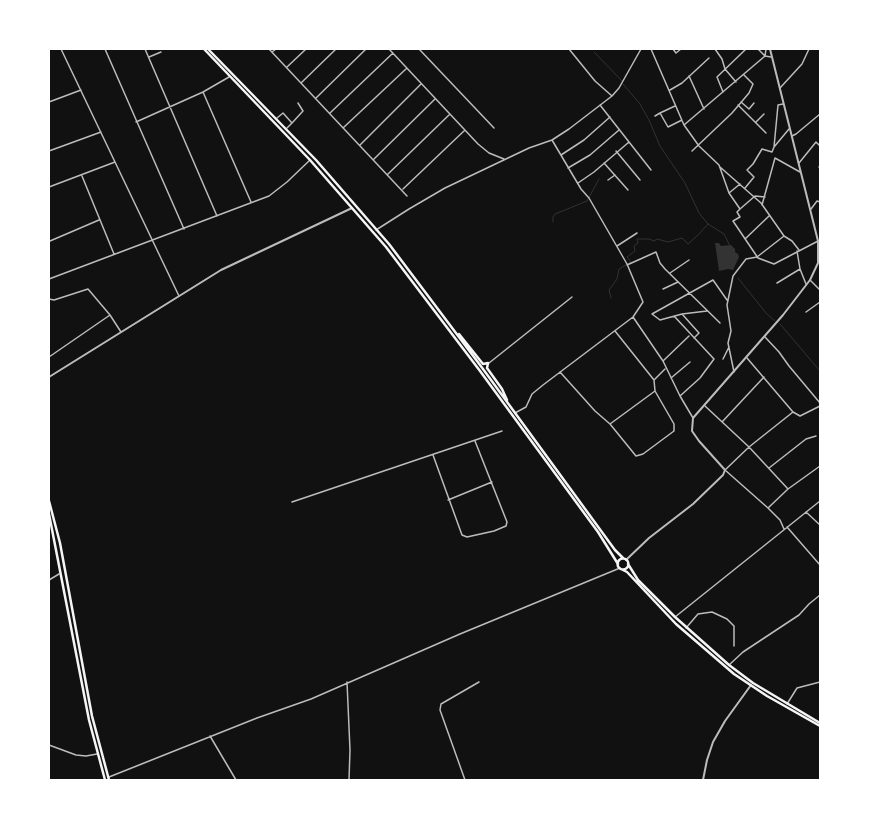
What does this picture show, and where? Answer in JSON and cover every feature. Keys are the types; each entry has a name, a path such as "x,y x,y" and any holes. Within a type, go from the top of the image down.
{"main road":[{"path":"204,49 310,160 396,259 463,347 602,538 621,569 627,572 686,633 751,685 820,726"},
{"path":"208,49 287,128 404,264 615,550 628,564 638,580 686,628 729,665 753,683 820,723"},
{"path":"454,330 466,342 483,364 488,363 487,368 502,389 510,407"},
{"path":"49,501 60,543 73,620 92,716 109,779"},
{"path":"49,514 83,693 97,754 105,780"},
{"path":"618,564 620,560 624,559"},
{"path":"621,569 626,569 628,564"}],"street":[{"path":"61,49 152,240 168,270 179,296"},
{"path":"105,49 184,229"},
{"path":"145,49 217,216"},
{"path":"269,49 374,159 407,196"},
{"path":"272,52 276,49"},
{"path":"287,68 306,49"},
{"path":"301,83 336,49"},
{"path":"315,98 366,49"},
{"path":"389,49 435,99 489,153 505,159"},
{"path":"419,49 494,128"},
{"path":"569,49 595,81 612,96"},
{"path":"376,230 445,188 505,159 552,140 574,126 612,96 619,88 641,49"},
{"path":"651,49 684,125 699,146 755,196 784,236 792,241 798,251 800,269 807,284"},
{"path":"673,49 676,53 681,49"},
{"path":"715,49 722,59 725,70 736,82"},
{"path":"723,92 717,77 746,49"},
{"path":"758,49 766,56 771,57"},
{"path":"684,125 766,56 766,49"},
{"path":"693,418 765,337 810,280 818,263 819,240 800,172 791,128 783,104 770,49"},
{"path":"780,88 802,64 809,49"},
{"path":"149,57 161,52"},
{"path":"330,113 393,53"},
{"path":"670,90 689,76 709,58"},
{"path":"344,128 407,68"},
{"path":"692,151 699,146 741,102 753,85 744,75"},
{"path":"136,122 203,92 230,76"},
{"path":"689,76 704,109"},
{"path":"360,145 421,84"},
{"path":"49,102 81,90"},
{"path":"203,92 251,203"},
{"path":"374,159 435,99"},
{"path":"741,102 749,110 754,104"},
{"path":"287,128 303,111 298,103"},
{"path":"774,147 778,105 783,104"},
{"path":"600,105 651,170"},
{"path":"738,105 766,133"},
{"path":"655,116 675,106"},
{"path":"277,118 283,113 292,123"},
{"path":"660,113 668,127 682,120"},
{"path":"388,174 450,114"},
{"path":"756,122 764,114"},
{"path":"792,136 820,114"},
{"path":"561,155 584,140 610,117"},
{"path":"745,188 754,176 747,170 753,164 762,149 772,152 774,147 791,128"},
{"path":"402,190 465,130"},
{"path":"568,168 590,155 619,130"},
{"path":"49,151 100,132"},
{"path":"515,413 526,407 532,394 633,317 643,302 627,265 589,198 577,183 552,140"},
{"path":"577,183 594,172 629,142"},
{"path":"799,164 816,142 820,146"},
{"path":"616,152 640,180"},
{"path":"762,207 775,158 800,172"},
{"path":"49,279 251,203 275,192 310,160"},
{"path":"49,187 82,176 115,162"},
{"path":"604,163 628,190"},
{"path":"719,165 729,193 740,209"},
{"path":"608,180 614,175"},
{"path":"82,176 114,254"},
{"path":"729,193 740,184"},
{"path":"765,197 755,196 737,212 740,217 733,221 757,257 774,264 819,240"},
{"path":"810,210 817,201 820,202"},
{"path":"49,377 238,261 352,208"},
{"path":"744,239 769,216"},
{"path":"50,241 99,220"},
{"path":"616,246 637,233"},
{"path":"734,372 729,347 731,331 728,300 732,276 746,260 757,257 784,236"},
{"path":"627,265 656,252 660,263 720,323"},
{"path":"670,273 689,260"},
{"path":"777,283 800,269"},
{"path":"707,311 682,314 660,320 652,314 713,280 728,300"},
{"path":"810,280 820,290"},
{"path":"663,290 678,282"},
{"path":"49,299 54,300 82,289 88,289 110,315 121,332"},
{"path":"488,363 572,298"},
{"path":"806,312 820,302"},
{"path":"682,314 699,333 693,338"},
{"path":"49,357 110,315"},
{"path":"674,316 690,335 714,359 700,378 680,396"},
{"path":"633,317 663,360 680,396 693,418 692,431 699,442 725,470 780,520 784,529"},
{"path":"560,372 595,411 610,424 636,456 642,455 673,433 674,424 655,392 654,380 615,330"},
{"path":"663,360 690,335"},
{"path":"747,358 794,412 800,416 820,405 789,366 780,352 765,337"},
{"path":"723,358 729,347"},
{"path":"671,378 690,362"},
{"path":"654,380 666,368"},
{"path":"722,422 764,377"},
{"path":"610,424 655,392"},
{"path":"705,406 749,447 788,489"},
{"path":"624,559 692,504 723,475 725,470 749,447 794,412"},
{"path":"292,502 502,431"},
{"path":"770,468 806,439 816,436"},
{"path":"433,455 448,500 463,536 467,538 494,531 505,526 507,523 475,441"},
{"path":"768,508 788,489 820,466"},
{"path":"448,500 492,482"},
{"path":"675,617 710,588 757,553 784,529 820,501"},
{"path":"806,512 820,525"},
{"path":"787,527 820,565"},
{"path":"109,779 210,736 311,699 347,682 621,569"},
{"path":"49,580 61,573"},
{"path":"729,665 743,652 800,615 820,595"},
{"path":"686,628 698,614 712,612 727,619 734,626 734,646"},
{"path":"347,682 350,750 349,780"},
{"path":"465,780 454,745 440,710 441,704 479,682"},
{"path":"786,704 797,688 820,682"},
{"path":"703,780 707,760 713,742 725,721 751,685"},
{"path":"210,736 236,780"},
{"path":"49,745 86,756 97,754"}],"shaded area":[{"path":"715,243 719,243 721,246 731,245 735,249 735,252 739,257 733,270 728,269 719,271"}],"waterway":[{"path":"594,52 622,81"},
{"path":"623,84 640,104 649,120 660,146 685,183 699,213 708,224 724,234 730,246"},
{"path":"553,222 553,217 555,214 587,201 599,179"},
{"path":"611,298 609,290 617,279 619,269 631,262 627,257 635,251 634,246 638,243 637,239 649,239 654,241 657,239 668,242 682,238 688,244 708,224"},
{"path":"738,278 766,313 775,321"},
{"path":"780,324 820,371"}]}
